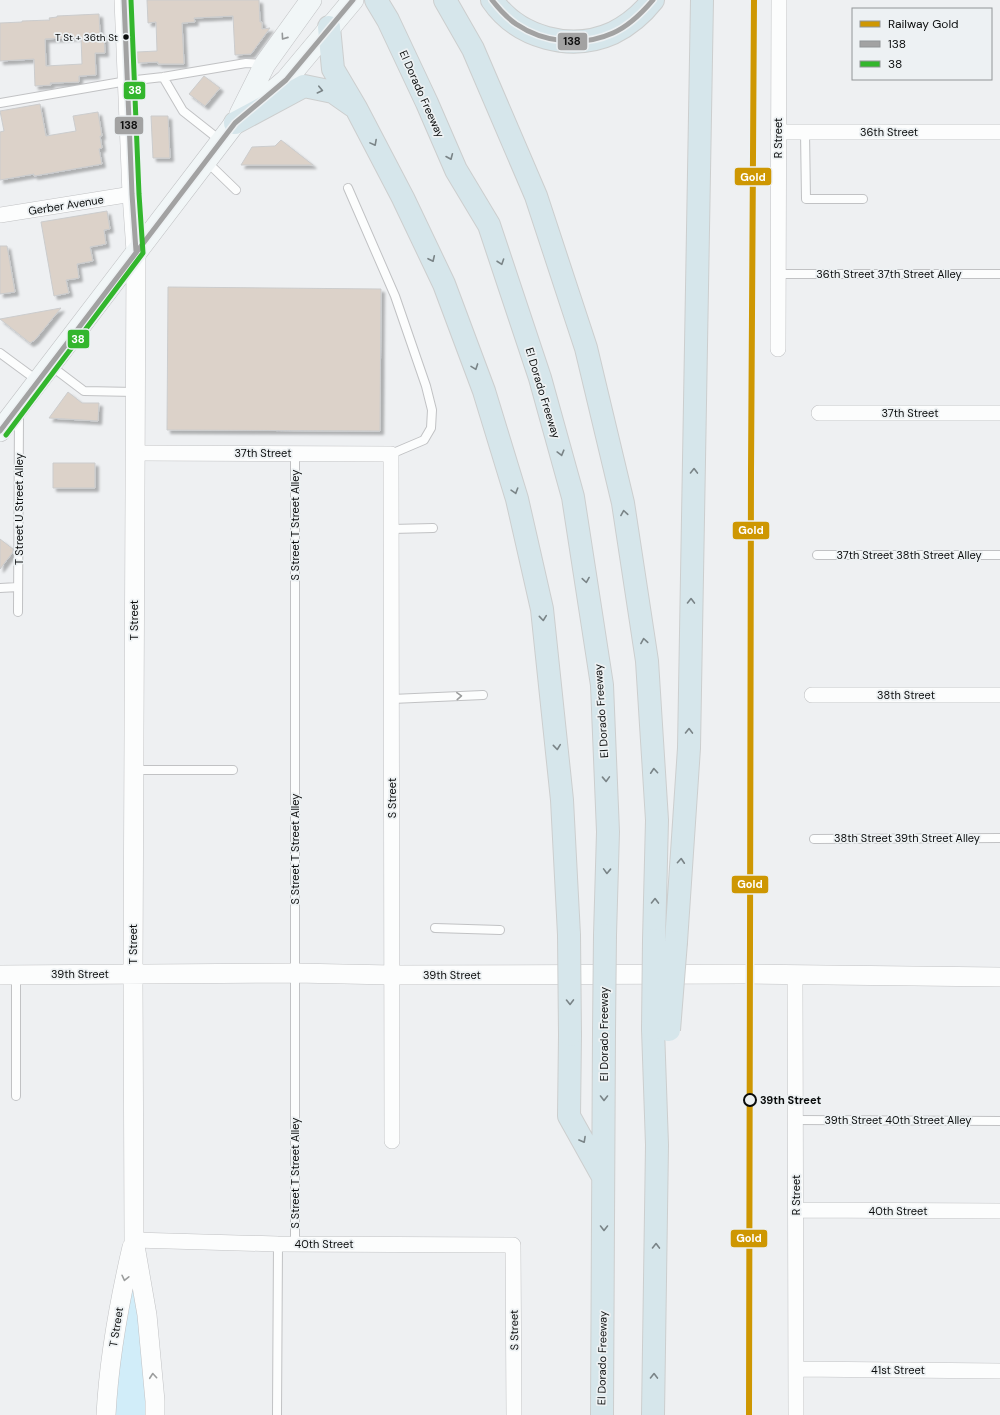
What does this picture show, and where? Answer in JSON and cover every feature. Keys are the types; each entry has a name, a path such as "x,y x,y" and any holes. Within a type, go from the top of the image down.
{"highway":[{"name":"El Dorado Freeway","path":"376,0 388,20 427,103 456,170 489,225 540,378 573,497 602,686 608,832 604,1031 602,1415"},
{"path":"446,0 473,49 536,196 586,348 623,503 647,661 657,820 654,940 661,1029 657,1145 653,1415"},
{"path":"492,0 498,8 518,25 536,35 555,40 575,41 593,39 612,33 629,24 643,12 653,0"},
{"path":"661,1029 676,942 689,748 702,0"},
{"path":"329,27 333,69 356,108 403,198 444,284 484,392 517,500 542,609 562,800 569,935 569,1116 604,1179"},
{"path":"235,123 304,86 333,92 356,108"}],"main road":[{"path":"0,431 235,123 265,64 311,0"},
{"path":"329,27 327,8 334,0"},
{"path":"235,123 286,80 353,0"}],"street":[{"name":"T Street","path":"124,0 132,194 136,251 133,974 134,1240 147,1314 155,1415"},
{"name":"R Street","path":"778,349 779,0"},
{"name":"36th Street","path":"778,132 1000,132"},
{"name":"Gerber Avenue","path":"0,215 132,194"},
{"name":"37th Street","path":"819,413 1000,413"},
{"name":"37th Street","path":"135,453 391,454"},
{"name":"S Street","path":"391,454 392,1141"},
{"name":"38th Street","path":"812,695 1000,695"},
{"name":"39th Street","path":"8,975 295,973 392,975 796,974 1000,977"},
{"name":"R Street","path":"796,974 796,1415"},
{"name":"40th Street","path":"796,1210 1000,1211"},
{"name":"T Street","path":"106,1415 108,1381 119,1304 134,1240"},
{"name":"40th Street","path":"134,1240 278,1244 513,1245"},
{"name":"S Street","path":"513,1245 514,1415"},
{"name":"41st Street","path":"796,1370 1000,1371"}],"lane":[{"path":"0,103 127,81 164,77 246,63 265,64"},
{"path":"164,77 183,111 221,141"},
{"path":"805,132 806,199 863,199"},
{"path":"206,162 236,190"},
{"path":"348,188 395,296 426,386 432,410 431,428 424,440 391,454"},
{"name":"36th Street 37th Street Alley","path":"778,274 1000,274"},
{"path":"0,353 38,382"},
{"path":"51,365 84,391 135,392"},
{"name":"T Street U Street Alley","path":"18,612 19,407"},
{"name":"S Street T Street Alley","path":"295,454 295,1244"},
{"path":"392,529 434,528"},
{"name":"37th Street 38th Street Alley","path":"817,555 1000,555"},
{"path":"0,588 18,587"},
{"path":"392,699 483,695"},
{"path":"134,770 233,770"},
{"name":"38th Street 39th Street Alley","path":"814,839 1000,838"},
{"path":"435,928 500,930"},
{"path":"8,975 16,1096"},
{"name":"39th Street 40th Street Alley","path":"796,1120 1000,1121"},
{"path":"277,1415 278,1244"}],"shaded area":[{"path":"132,1265 150,1415 112,1415"}],"building":[{"path":"147,0 259,0 260,22 262,22 262,29 270,28 251,54 235,55 233,16 194,18 195,22 182,23 184,64 158,64 158,62 138,63 137,52 157,51 156,22 148,23"},
{"path":"99,14 100,34 104,34 105,53 95,53 96,75 79,76 79,82 50,83 51,85 35,86 34,59 0,61 0,23 50,20 49,18 57,16","holes":["81,37 82,64 46,66 45,39"]},
{"path":"204,76 220,88 205,106 189,94"},
{"path":"40,104 46,136 76,131 73,116 98,112 102,136 100,136 102,148 99,149 102,164 34,176 34,174 0,180 0,132 4,131 0,111"},
{"path":"151,116 168,116 170,158 153,158"},
{"path":"281,140 313,165 241,165 252,147 275,146"},
{"path":"107,211 110,229 104,230 106,244 90,247 93,261 77,264 79,278 66,280 69,293 54,296 41,222"},
{"path":"0,246 7,246 15,292 0,294"},
{"path":"168,287 381,289 380,431 167,430"},
{"path":"61,308 35,340 30,343 0,319"},
{"path":"68,392 82,403 99,403 98,421 49,418"},
{"path":"53,463 95,463 95,488 53,488"},
{"path":"0,539 13,549 13,552 0,569"}],"rail line":[{"name":"Gold","path":"749,1415 751,470 754,0"}],"transit line":[{"name":"138","path":"124,0 132,194 136,251"},
{"name":"38","path":"6,435 143,253 139,194 131,0"},
{"name":"138","path":"0,431 235,123 286,80 353,0"},
{"name":"138","path":"492,0 500,10 516,24 539,35 563,41 589,40 613,33 635,19 653,0"}],"place":[{"name":"T St + 36th St","path":"126,37"},
{"name":"39th Street","path":"750,1100"}]}
